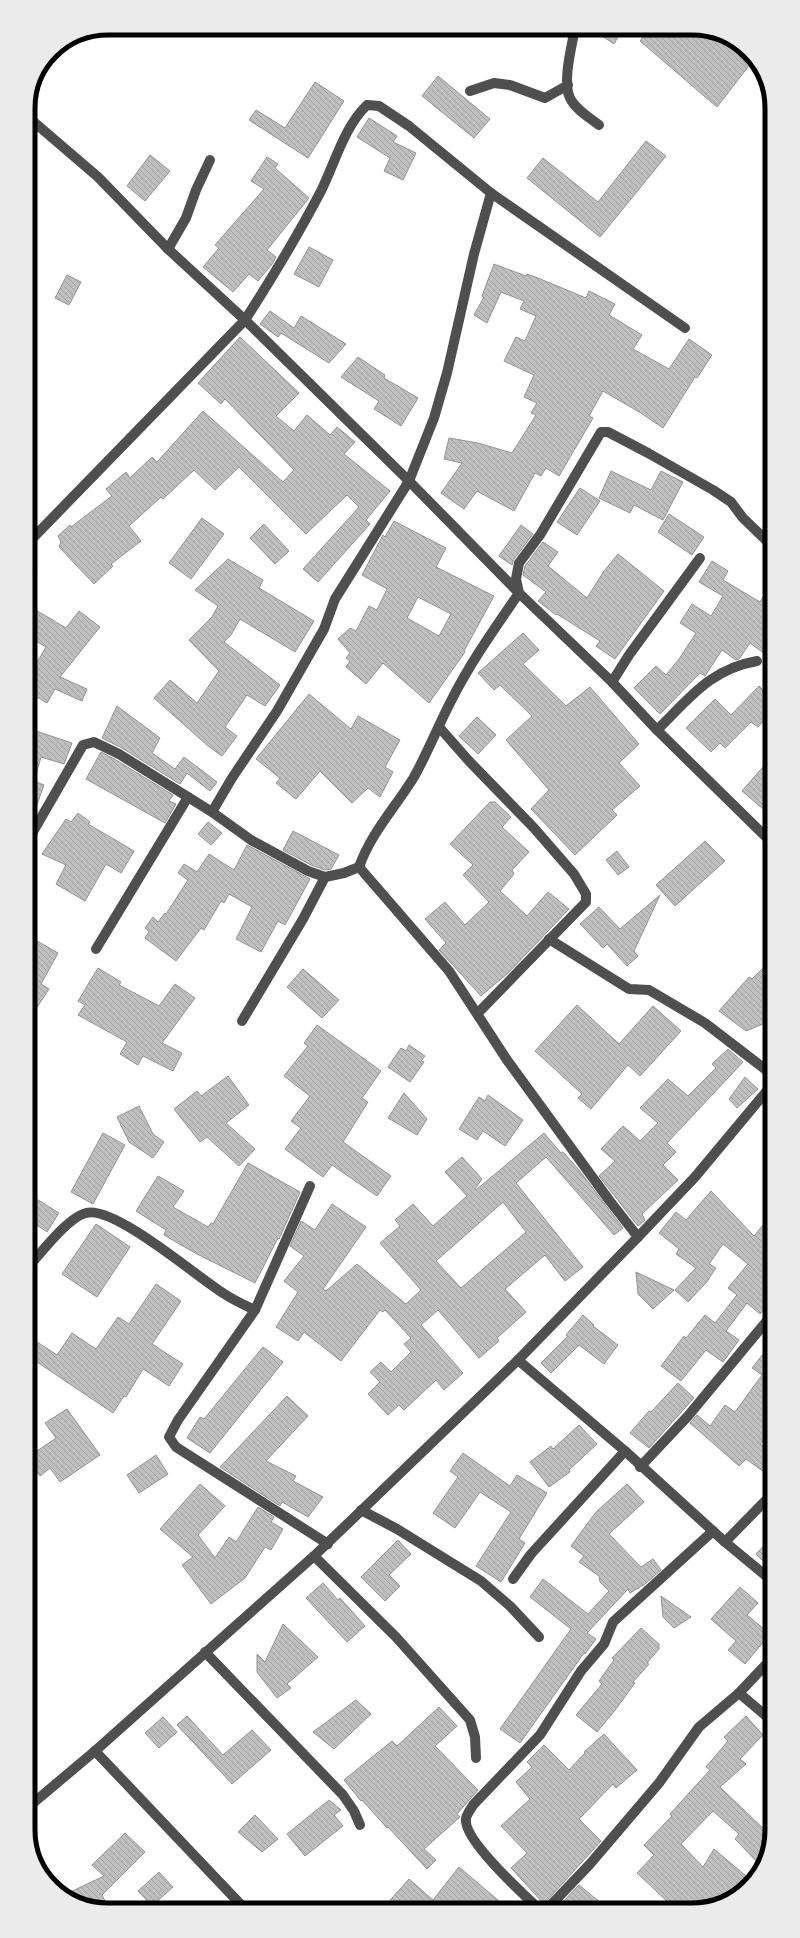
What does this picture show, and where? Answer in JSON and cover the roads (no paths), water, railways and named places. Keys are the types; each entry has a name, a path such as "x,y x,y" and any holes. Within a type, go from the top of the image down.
{"street":[{"path":"574,35 567,76 569,98 583,112 600,125"},
{"path":"470,91 494,83 510,85 545,98 568,85"},
{"path":"35,536 245,320 269,282 321,190 356,116 367,105 379,106 409,126 491,193 685,328"},
{"path":"35,123 98,177 168,249 245,320 409,481 518,593 612,682 657,730 765,836"},
{"path":"168,249 186,218 196,190 210,160"},
{"path":"212,812 232,778 277,710 324,629 335,598 409,481 434,418 447,373 460,312 491,193"},
{"path":"35,828 83,745 94,742 119,754 188,797 251,840 308,871 325,877 344,873 359,867 364,852 373,836 413,777 451,701 475,658 518,593 516,579 518,563 540,535 601,432 608,432 713,490 731,502 743,518 765,539"},
{"path":"612,682 629,654 700,558"},
{"path":"657,730 705,682 725,670 756,661"},
{"path":"439,727 534,828 584,888 586,894 586,902 478,1013"},
{"path":"96,949 188,797"},
{"path":"359,867 449,971 478,1013 507,1060 608,1200 638,1237"},
{"path":"242,1021 303,919 325,877"},
{"path":"549,939 629,989 649,990 705,1023 765,1069"},
{"path":"35,1801 95,1751 328,1544 518,1360 695,1177 765,1093"},
{"path":"310,1186 255,1310 178,1420 170,1437 176,1447 328,1544"},
{"path":"35,1260 72,1220 86,1212 99,1213 121,1223 154,1243 223,1294 255,1310"},
{"path":"640,1467 688,1416 765,1323"},
{"path":"518,1360 625,1452 725,1542 765,1575"},
{"path":"513,1579 531,1554 625,1452"},
{"path":"725,1542 765,1501"},
{"path":"362,1510 397,1529 481,1581 510,1606 539,1637"},
{"path":"533,1903 505,1877 469,1832 466,1820 472,1805 540,1735 581,1671 604,1644 613,1622 713,1531"},
{"path":"314,1556 396,1637 470,1720 475,1737 476,1758"},
{"path":"205,1652 343,1795 354,1811 360,1825"},
{"path":"553,1903 590,1864 654,1789 699,1727 739,1693 765,1665"},
{"path":"739,1693 765,1716"},
{"path":"95,1751 239,1903"}]}
